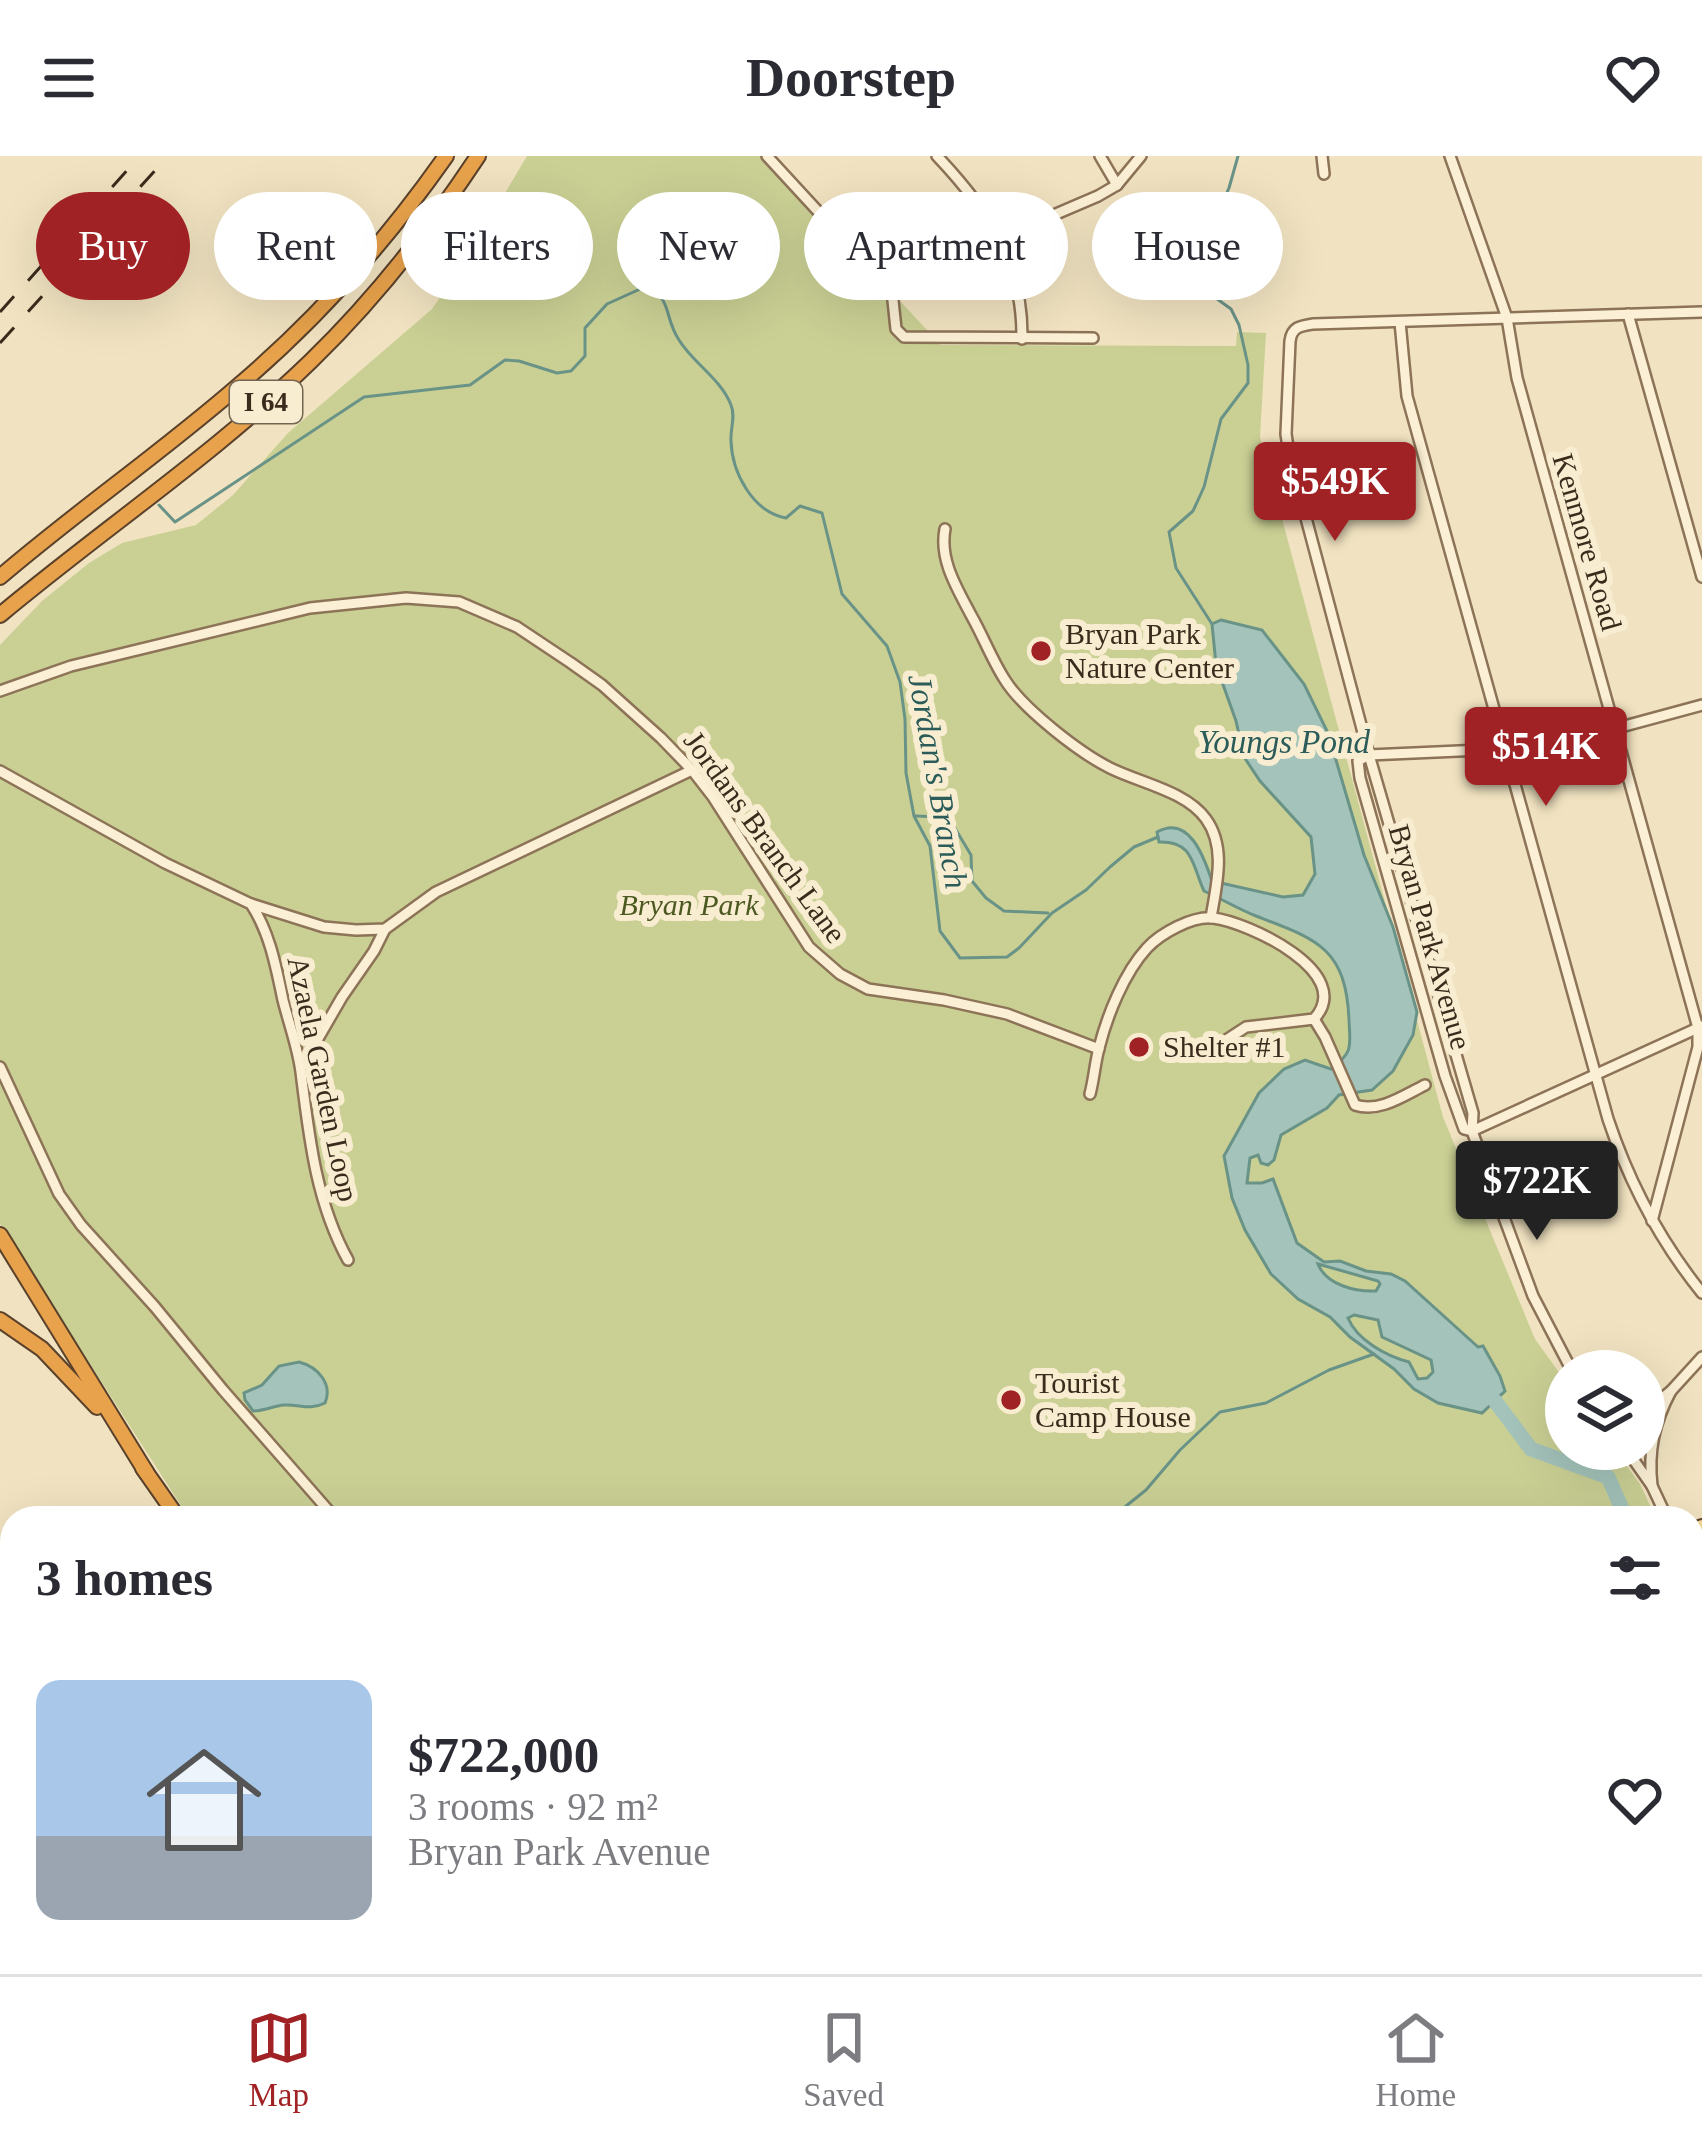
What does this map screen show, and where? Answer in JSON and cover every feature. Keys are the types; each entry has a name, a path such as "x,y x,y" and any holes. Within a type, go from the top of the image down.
{"highway":[{"name":"I 64","path":"0,577 197,421 290,339 398,221 446,156"},
{"name":"I 64","path":"4,614 311,361 400,265 478,156"},
{"path":"0,1235 146,1472"},
{"path":"0,1320 41,1349 91,1400 170,1506"}],"street":[{"path":"767,156 804,196"},
{"path":"937,156 969,192"},
{"path":"1100,156 1117,185"},
{"path":"1068,210 1117,185 1141,156"},
{"path":"1322,156 1324,174"},
{"name":"Kenmore Road","path":"1450,156 1507,318 1517,378 1700,1027 1652,1221"},
{"path":"893,300 896,329 904,337 1093,338"},
{"path":"1017,300 1022,340"},
{"path":"1702,312 1400,322 1407,396 1617,1146 1652,1221 1702,1293"},
{"path":"1628,314 1702,578"},
{"name":"Bryan Park Avenue","path":"1400,322 1300,326 1291,333 1289,454 1369,754 1358,760 1360,778 1444,1076 1463,1129 1472,1131 1532,1296 1561,1350"},
{"path":"945,529 942,544 954,583 1006,683 1090,757 1195,808 1208,823 1218,852 1211,918"},
{"name":"Jordans Branch Lane","path":"0,691 70,666 286,613 379,599 459,602 517,627 632,711 692,770 809,947 840,974 868,989 1007,1014 1099,1049"},
{"path":"1369,754 1547,747 1702,705"},
{"path":"301,1068 385,929 436,892 692,770"},
{"path":"0,771 165,863 251,904 324,927 385,929"},
{"name":"Azaela Garden Loop","path":"251,904 270,946 301,1068 320,1194 348,1260"},
{"path":"1090,1094 1111,1014 1143,951 1176,928 1211,918 1271,940 1314,970 1322,996 1314,1018 1246,1027 1203,1055"},
{"path":"1314,1018 1355,1105 1378,1107 1425,1085"},
{"path":"1472,1131 1700,1027"},
{"path":"0,1066 59,1194 81,1225 324,1506"},
{"path":"1665,1396 1702,1357"},
{"path":"1652,1486 1651,1445 1671,1391"},
{"path":"1641,1470 1661,1506"}],"green space":[{"name":"Bryan Park","path":"527,156 765,156 804,198 804,300 899,300 941,345 1236,346 1237,332 1266,333 1260,437 1443,1117 1535,1339 1545,1353 1545,1470 1630,1470 1650,1506 181,1506 0,1224 0,645 42,601 89,563 122,543 196,525 233,495 288,433 438,300 593,300 593,192 506,192"}],"water":[{"name":"Youngs Pond","path":"1221,620 1262,630 1304,684 1328,733 1417,1012 1413,1035 1393,1071 1372,1090 1339,1095 1327,1108 1281,1135 1268,1165 1258,1155 1250,1158 1247,1183 1273,1179 1297,1243 1324,1262 1340,1261 1405,1281 1478,1347 1483,1346 1505,1391 1482,1413 1438,1403 1414,1389 1330,1317 1298,1299 1271,1274 1232,1198 1224,1156 1259,1093 1284,1069 1305,1060 1331,1069 1347,1053 1350,1036 1342,976 1324,949 1204,891 1185,850 1159,842 1157,832 1178,829 1194,841 1212,881 1283,897 1303,895 1315,874 1311,837 1244,757 1216,665 1212,624","holes":["1318,1264 1378,1281 1380,1284 1376,1291 1343,1286","1348,1318 1378,1320 1382,1337 1431,1360 1433,1372 1418,1379 1409,1362 1365,1340"]},
{"path":"299,1362 322,1377 325,1403 253,1411 244,1393 262,1385 279,1366"}],"waterway":[{"path":"1212,624 1176,568 1169,532 1193,511 1221,419 1248,383 1239,325 1231,309 1195,283 1188,256 1213,224 1238,156"},
{"name":"Jordan's Branch","path":"159,505 175,522 364,397 470,385 505,360 557,373 571,371 585,356 585,328 607,304 649,285 662,298 679,340 731,405 732,453 746,489 764,508 786,518 800,506 822,513 842,594 887,646 900,682 906,773 914,816 930,846 940,931 960,958 1007,957 1052,913 1134,847 1158,837"},
{"path":"916,816 941,817 953,825 971,855 972,881 986,898 1004,911 1048,913"},
{"path":"1126,1506 1220,1412 1266,1403 1329,1370 1374,1354"},
{"path":"1495,1401 1531,1449 1608,1477 1621,1506"}],"railway":[{"path":"0,312 140,156"},
{"path":"0,343 168,156"}],"place":[{"name":"Bryan Park Nature Center","path":"1041,651"},
{"name":"Shelter #1","path":"1139,1047"},
{"name":"Tourist Camp House","path":"1011,1400"}]}
